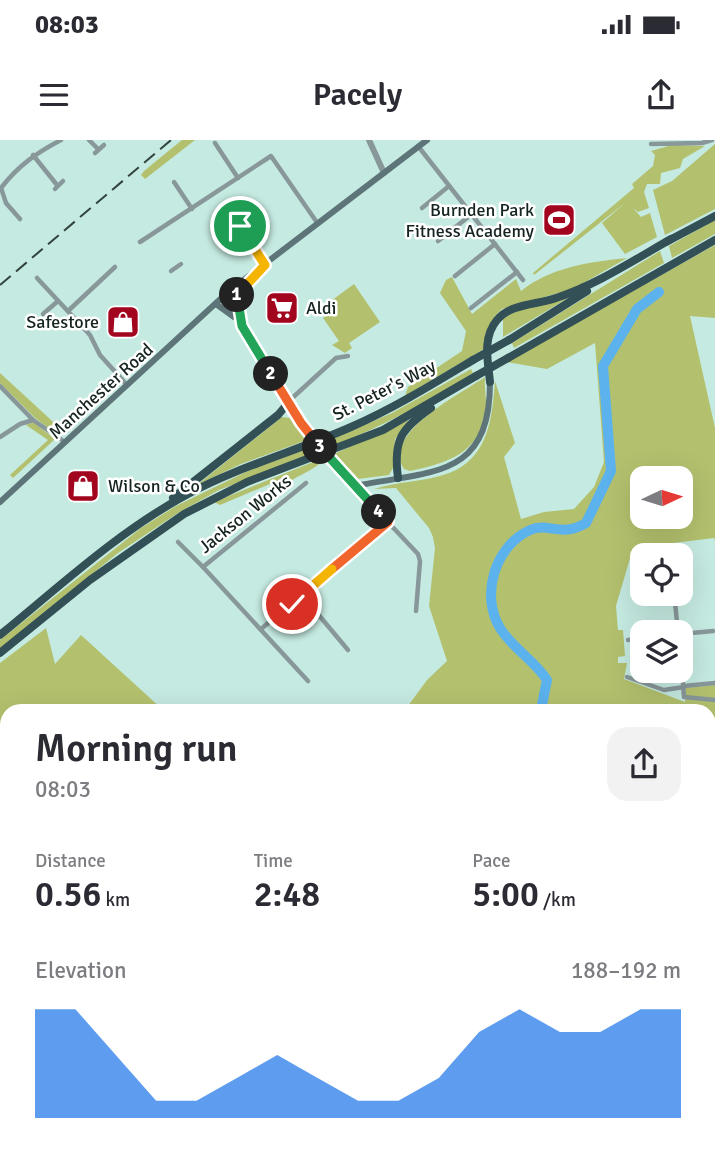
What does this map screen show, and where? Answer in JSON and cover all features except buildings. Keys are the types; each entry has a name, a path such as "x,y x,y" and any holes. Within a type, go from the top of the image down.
{"highway":[{"name":"St. Peter's Way","path":"0,635 149,517 214,480 350,427 413,397 671,239 715,216"},
{"path":"490,382 487,341 502,314 575,292 671,239"},
{"name":"St. Peter's Way","path":"0,653 90,580 184,514 247,482 383,430 715,240"},
{"path":"398,478 396,447 406,428 473,378"},
{"path":"149,517 278,415 289,402"}],"main road":[{"name":"Manchester Road","path":"0,502 218,302 427,140"},
{"name":"Manchester Road","path":"229,294 240,289 265,265"},
{"path":"240,289 236,299 242,326"},
{"path":"229,294 242,326 307,431 352,484 398,478 455,464 477,446 488,418 490,382"},
{"path":"218,302 242,326"}],"street":[{"path":"21,219 6,203 1,190 15,170 33,155 61,140"},
{"path":"89,140 97,151 104,145"},
{"path":"369,140 386,171"},
{"path":"651,144 702,143 712,140"},
{"path":"215,144 217,153 238,178"},
{"path":"418,146 523,280"},
{"path":"33,155 56,187 63,181"},
{"path":"140,242 271,156 318,224"},
{"path":"174,181 192,209"},
{"path":"422,208 449,186"},
{"path":"439,241 472,214"},
{"path":"240,226 265,265"},
{"path":"455,276 495,243"},
{"path":"171,271 181,264"},
{"path":"68,311 115,267"},
{"path":"471,308 517,272"},
{"path":"37,278 89,335 100,355 128,385"},
{"path":"43,314 58,301"},
{"path":"289,402 336,358 348,356"},
{"path":"0,386 33,420 65,442"},
{"path":"0,437 20,424 33,420"},
{"name":"Jackson Works","path":"203,567 306,483"},
{"path":"352,484 420,561 416,611"},
{"path":"261,629 388,522"},
{"name":"Jackson Works","path":"178,542 308,681"},
{"path":"302,595 348,650"},
{"path":"693,632 713,631"},
{"path":"627,677 664,690 715,683"},
{"path":"684,683 685,698 715,700"}],"green space":[{"path":"182,140 195,140 145,179 141,175 144,171"},
{"path":"715,144 715,209 665,235 653,190 672,181"},
{"path":"672,145 705,146 683,159 680,168 661,173 660,184 647,184 644,192 649,208 638,212 633,208 641,217 650,213 657,237 625,254 602,223 625,203 534,275 533,273 634,188 632,184 653,166 655,155 651,151"},
{"path":"715,220 715,234 672,258 669,246"},
{"path":"715,245 715,318 690,316 715,428 715,541 714,538 674,543 630,543 630,558 616,606 618,630 623,630 625,656 618,657 618,663 627,663 624,679 685,702 686,688 715,685 715,704 409,704 427,680 447,661 429,606 435,548 429,528 396,488 374,489 440,476 462,466 473,457 490,422 495,381 515,443 504,457 521,519 544,512 574,509 594,487 604,462 595,343 547,369 506,362"},
{"path":"660,251 664,263 514,348 512,343"},
{"path":"627,258 573,289 502,309 495,316 484,349 405,396 408,387 462,351 466,331 440,293 446,280 452,277 472,314 516,279 521,291 558,271"},
{"path":"354,284 380,322 349,343 352,348 345,353 332,345 339,341 323,318 336,308 331,301"},
{"path":"568,298 503,337 503,318 510,312"},
{"path":"471,369 473,373 456,384 386,422 331,447 326,442 392,413"},
{"path":"0,373 63,431 58,435 35,418 0,383"},
{"path":"485,377 486,411 482,426 469,447 448,460 410,471 404,469 400,455 404,442 413,429 443,404"},
{"path":"282,417 290,418 307,440 241,464 197,485"},
{"path":"409,420 395,439 393,468 389,475 358,479 334,454"},
{"path":"33,422 55,439 13,478 10,475 48,440 26,425"},
{"path":"314,446 319,452 219,490 178,513 118,553 0,649 0,640 141,528 176,506 250,470"},
{"path":"323,458 325,460 320,464 283,486 277,481 220,505 214,502"},
{"path":"46,628 55,664 81,635 156,704 0,704 0,663"}],"waterway":[{"path":"542,704 547,680 511,642 494,615 491,601 494,573 508,547 530,530 562,530 586,523 611,471 603,366 637,309 659,292"}],"railway":[{"path":"0,285 171,140"}],"place":[{"name":"Burnden Park Fitness Academy","path":"559,220"},
{"name":"Aldi","path":"282,308"},
{"name":"Safestore","path":"123,322"},
{"name":"Wilson & Co","path":"83,486"}],"route":[{"path":"240,226 265,265 237,294 242,326 301,423 388,522 292,604"}]}
